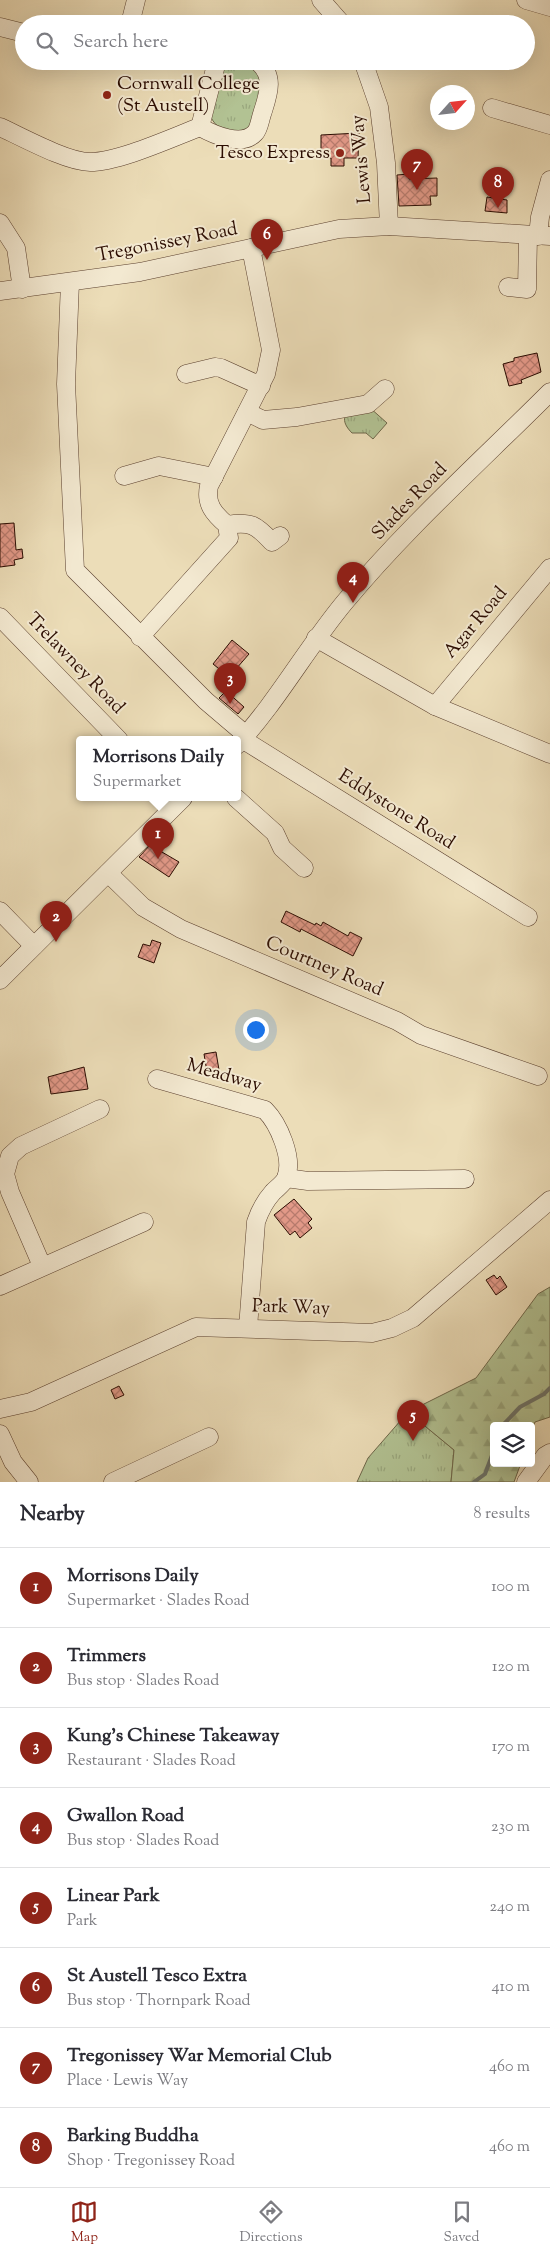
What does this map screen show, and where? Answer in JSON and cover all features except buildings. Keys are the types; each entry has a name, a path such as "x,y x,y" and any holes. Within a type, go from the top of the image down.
{"street":[{"path":"132,15 136,0"},
{"path":"321,0 334,15"},
{"path":"526,0 550,7"},
{"path":"0,27 15,31"},
{"path":"200,127 215,70"},
{"path":"200,127 210,133 236,140 249,137 256,132 269,94 270,82 265,70"},
{"name":"Lewis Way","path":"367,70 379,107 386,163 389,226"},
{"path":"492,108 550,125"},
{"path":"0,127 67,157 89,162 112,159 200,127"},
{"path":"508,287 528,289 539,236 540,217 550,180"},
{"path":"0,223 16,248 22,289"},
{"name":"Tregonissey Road","path":"0,291 140,272 339,229 389,226 539,236"},
{"path":"140,637 229,538 227,525 217,516 207,496 214,477 261,386 266,374 271,350 250,248"},
{"name":"Eddystone Road","path":"70,282 66,384 75,570 206,701 237,736"},
{"path":"186,374 215,367 261,386"},
{"path":"247,412 263,420 302,416 368,404 384,389"},
{"name":"Slades Road","path":"241,740 345,602 409,532 550,392"},
{"path":"124,476 159,466 214,477"},
{"path":"227,525 243,522 258,527 272,542 280,536"},
{"name":"Agar Road","path":"435,706 550,568"},
{"name":"Trelawney Road","path":"0,617 115,736"},
{"path":"316,638 435,706 550,754"},
{"name":"Eddystone Road","path":"241,740 528,917"},
{"path":"0,980 177,801"},
{"path":"239,801 275,834 282,848 304,868"},
{"name":"Courtney Road","path":"108,872 142,907 181,929 397,1021 421,1035 538,1076"},
{"path":"0,911 34,946"},
{"name":"Meadway","path":"157,1079 265,1110 274,1119 282,1134 288,1165 286,1178"},
{"path":"42,1266 10,1192 5,1174 10,1156 21,1146 100,1109"},
{"path":"248,1328 256,1222 261,1206 286,1178 308,1181 465,1179"},
{"name":"Park Way","path":"0,1410 31,1402 196,1327 372,1333 392,1328 413,1318 434,1302 550,1200"},
{"path":"0,1286 144,1222"},
{"path":"0,1434 14,1462 29,1482"},
{"path":"113,1482 209,1437"},
{"path":"526,1482 545,1456 550,1453"}],"green space":[{"path":"221,70 258,70 264,80 249,130 226,130 217,125 210,115"},
{"path":"369,407 387,423 373,439 366,433 352,433 347,427 345,420 345,416"},
{"path":"550,1287 550,1417 535,1422 490,1422 490,1467 520,1467 514,1482 451,1482 454,1450 408,1412 476,1378 538,1294"},
{"path":"408,1412 454,1450 451,1482 357,1482 368,1458"}],"waterway":[{"path":"506,1422 520,1407 544,1394 550,1388"},
{"path":"474,1482 485,1474 490,1461"}],"place":[{"name":"Cornwall College (St Austell)","path":"107,95"},
{"name":"Tesco Express","path":"340,153"},
{"name":"Tregonissey War Memorial Club","path":"417,190"},
{"name":"Barking Buddha","path":"498,208"},
{"name":"St Austell Tesco Extra","path":"267,260"},
{"name":"Gwallon Road","path":"353,603"},
{"name":"Kung's Chinese Takeaway","path":"230,704"},
{"name":"Morrisons Daily","path":"158,859"},
{"name":"Trimmers","path":"56,942"},
{"name":"Linear Park","path":"413,1441"}]}
